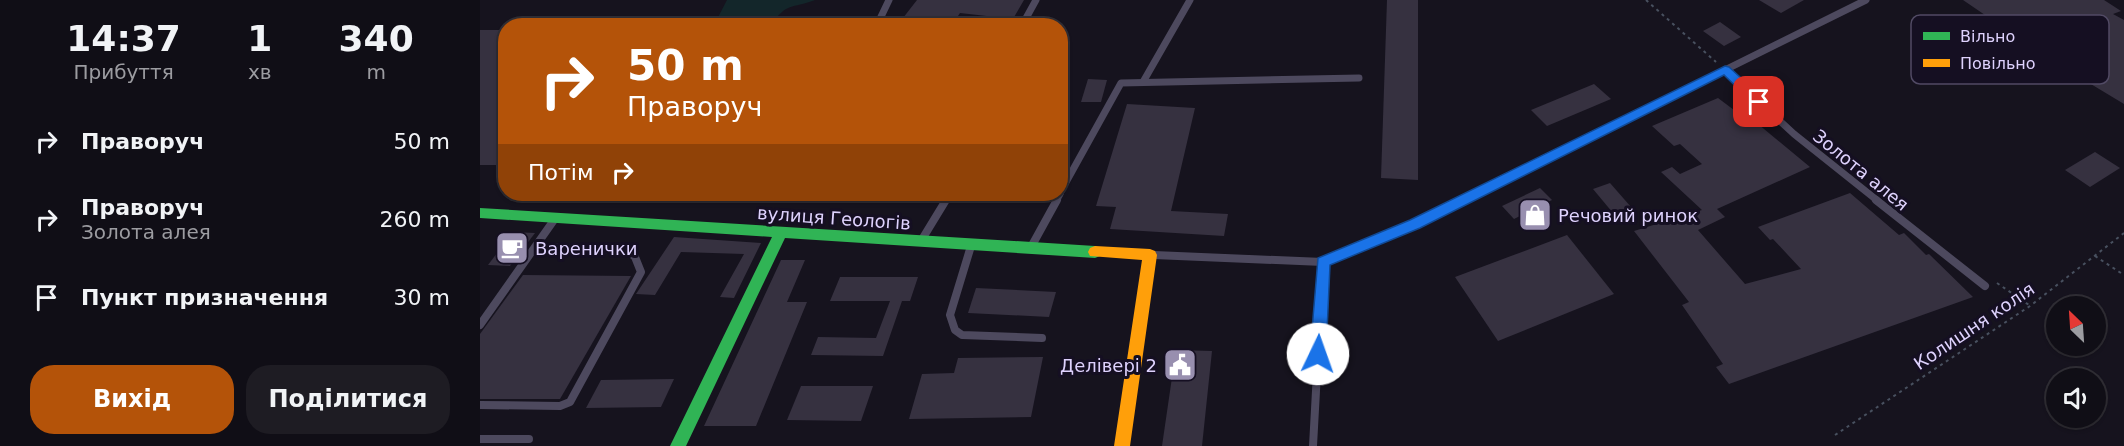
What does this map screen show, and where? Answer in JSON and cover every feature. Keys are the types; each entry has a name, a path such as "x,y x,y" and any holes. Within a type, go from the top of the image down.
{"street":[{"name":"вулиця Геологів","path":"480,213 1029,250 1150,255"},
{"path":"678,446 780,234"},
{"path":"1122,446 1150,255"}],"lane":[{"path":"880,18 889,0"},
{"path":"1026,18 1036,0"},
{"path":"1143,82 1190,0"},
{"path":"1150,255 1323,262 1415,224 1866,0"},
{"name":"Золота алея","path":"1725,70 1794,134 1985,286"},
{"path":"1068,179 1121,83 1359,78"},
{"path":"921,242 945,201"},
{"path":"1029,250 1056,201"},
{"path":"480,325 556,217"},
{"path":"970,246 950,315 955,330 962,335 1042,338"},
{"path":"480,405 560,406 570,402 641,272 635,257 627,250 537,247"},
{"path":"1313,446 1323,262"},
{"path":"480,439 529,439"}],"path":[{"path":"1646,0 1725,70"},
{"name":"Колишня колія","path":"1835,435 2030,306 2124,232"},
{"path":"2095,256 2124,275"},
{"path":"1985,286 1998,283 2030,306"}],"green space":[{"path":"727,0 815,0 790,7 776,18 718,18"}],"building":[{"path":"917,0 1024,0 1014,18 960,13 957,18 903,18"},
{"path":"1387,0 1418,0 1418,180 1381,178"},
{"path":"1759,0 1804,0 1781,13"},
{"path":"1963,0 2104,0 2121,11 2113,14 2124,20 2124,104 2091,84 2109,84 2109,15 1985,15"},
{"path":"1720,22 1741,37 1724,46 1703,31"},
{"path":"480,30 498,30 498,165 480,165"},
{"path":"1088,79 1107,80 1101,102 1081,102"},
{"path":"1594,84 1611,99 1547,126 1531,110"},
{"path":"1718,98 1754,125 1758,124 1810,167 1717,209 1725,217 1698,230 1745,284 1801,269 1773,239 1770,240 1758,227 1850,193 1899,235 1904,233 1926,255 1929,254 1973,297 1729,384 1716,367 1723,364 1682,305 1689,302 1634,231 1702,210 1661,172 1672,167 1680,174 1702,164 1680,144 1674,146 1652,126"},
{"path":"1127,104 1195,108 1171,211 1228,214 1224,236 1110,229 1116,207 1096,206"},
{"path":"2095,152 2120,168 2090,187 2065,170"},
{"path":"1610,183 1631,207 1613,213 1593,189"},
{"path":"1540,188 1552,200 1514,219 1502,206"},
{"path":"513,232 535,233 510,266 488,265"},
{"path":"1567,235 1614,294 1498,341 1455,277"},
{"path":"674,237 761,243 734,298 720,297 744,254 681,252 655,295 636,294"},
{"path":"781,260 805,260 787,302 807,302 756,426 704,426"},
{"path":"523,275 631,276 560,399 480,399 480,334"},
{"path":"840,277 918,277 910,301 902,301 883,356 811,355 818,337 876,338 890,301 830,301"},
{"path":"976,288 1056,292 1049,317 968,313"},
{"path":"1176,350 1212,351 1202,446 1162,446"},
{"path":"1043,357 1031,417 909,419 922,374 954,373 958,358"},
{"path":"674,379 661,407 586,408 601,380"},
{"path":"801,386 873,386 861,421 787,420"}],"traffic: fast":[{"path":"480,213 1095,252"},
{"path":"678,446 780,234"}],"traffic: slow":[{"path":"1095,252 1150,255 1122,446"}],"place":[{"name":"Речовий ринок","path":"1535,215"},
{"name":"Варенички","path":"512,248"},
{"name":"Делівері 2","path":"1180,365"}],"route":[{"path":"1318,354 1323,262 1415,224 1725,70 1759,102"}]}
